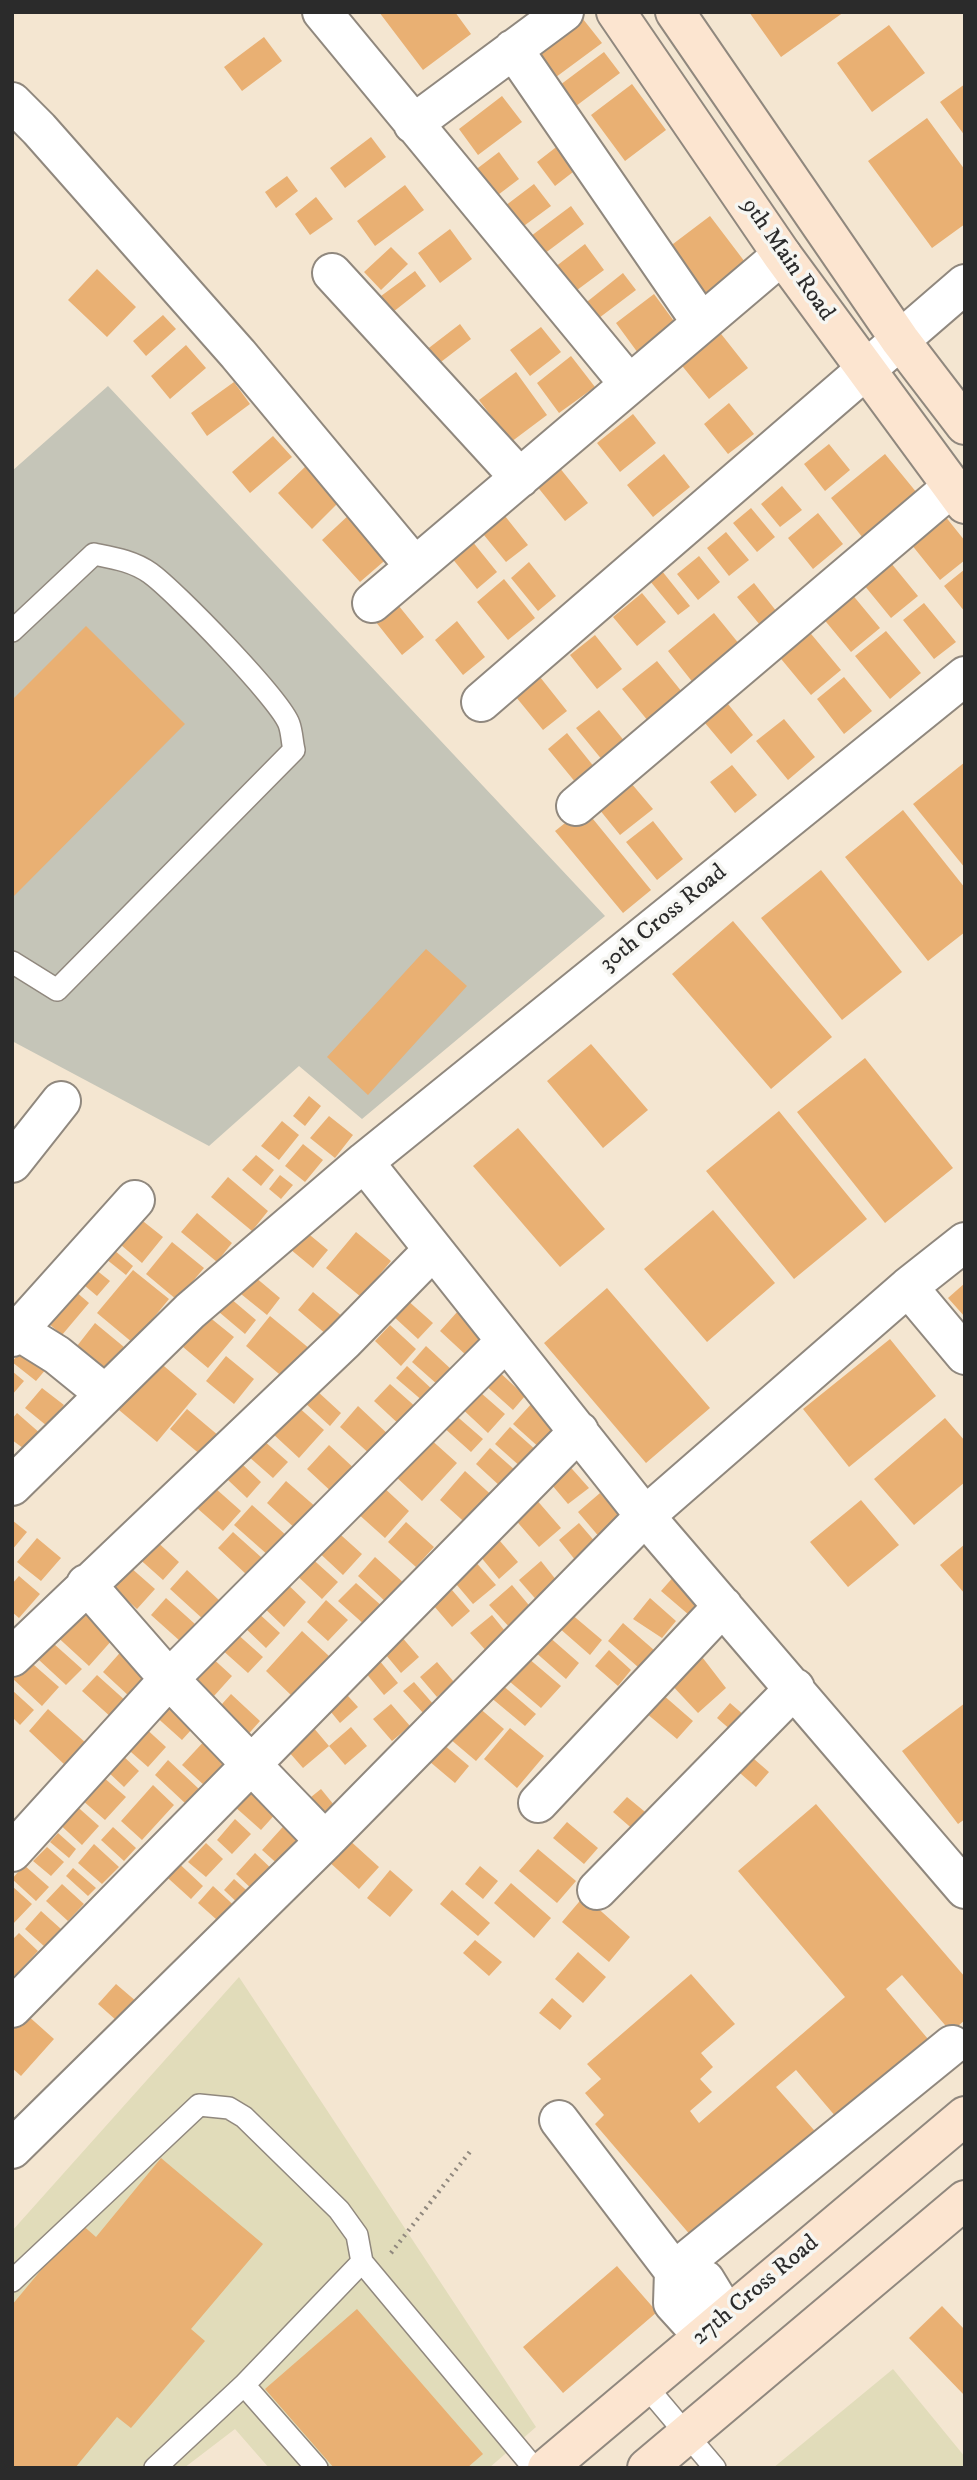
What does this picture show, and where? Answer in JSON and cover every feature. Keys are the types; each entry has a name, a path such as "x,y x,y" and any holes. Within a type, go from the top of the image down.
{"main road":[{"name":"9th Main Road","path":"616,12 782,255 959,495"},
{"name":"9th Main Road","path":"674,12 900,340 965,425"},
{"name":"27th Cross Road","path":"547,2468 965,2116"},
{"path":"648,2468 965,2200"}],"street":[{"path":"321,12 629,384"},
{"path":"412,124 564,12"},
{"path":"513,49 701,322"},
{"path":"12,103 39,129 238,354 407,557 420,562"},
{"path":"372,603 782,255"},
{"path":"332,272 520,478"},
{"path":"481,702 965,284"},
{"path":"576,806 959,495"},
{"name":"30th Cross Road","path":"12,1486 190,1311 364,1162 965,676"},
{"path":"12,1164 61,1101"},
{"path":"364,1162 645,1516 965,1889"},
{"path":"105,1394 57,1355 14,1332 135,1200"},
{"path":"12,2149 325,1841 645,1516 908,1287 965,1242"},
{"path":"12,1657 344,1341 433,1250"},
{"path":"908,1287 965,1355"},
{"path":"12,1852 169,1679 506,1341"},
{"path":"12,2008 579,1431"},
{"path":"86,1584 169,1679 325,1841"},
{"path":"538,1803 723,1606"},
{"path":"597,1890 795,1688"},
{"path":"674,2271 952,2045"},
{"path":"559,2120 674,2271 673,2303 715,2326"}],"lane":[{"path":"12,631 94,554 124,560 150,573 179,599 265,690 289,722 294,750 57,990 12,962"},
{"path":"12,2281 199,2105 229,2108 244,2117 339,2210 357,2235 368,2268 534,2468"},
{"path":"155,2468 368,2268"},
{"path":"244,2385 317,2468"},
{"path":"645,2385 715,2468"}],"path":[{"path":"368,2268 472,2149"}],"shaded area":[{"path":"108,386 605,916 362,1119 299,1066 209,1146 12,1041 12,471"},
{"path":"239,1977 536,2427 489,2468 269,2468 235,2429 184,2468 12,2468 12,2231"},
{"path":"893,2369 965,2457 965,2468 773,2468"}],"building":[{"path":"379,12 455,12 471,34 423,70"},
{"path":"749,12 844,12 781,57"},
{"path":"579,14 602,43 552,80 530,51"},
{"path":"889,25 925,73 872,112 837,63"},
{"path":"264,37 282,61 242,91 224,67"},
{"path":"604,52 620,73 572,109 556,88"},
{"path":"632,84 666,130 625,161 591,115"},
{"path":"965,84 965,136 940,102"},
{"path":"502,96 522,122 478,155 459,129"},
{"path":"927,118 965,170 965,224 932,248 868,161"},
{"path":"371,137 386,157 345,188 330,168"},
{"path":"564,141 582,165 555,186 537,162"},
{"path":"499,152 519,179 490,201 470,174"},
{"path":"287,176 298,191 276,208 265,192"},
{"path":"534,184 551,206 517,231 501,209"},
{"path":"405,185 424,210 375,246 357,221"},
{"path":"316,197 333,219 310,235 295,214"},
{"path":"571,206 584,224 536,260 523,242"},
{"path":"710,216 748,266 707,296 669,247"},
{"path":"450,229 472,259 440,283 418,253"},
{"path":"585,244 604,270 565,299 546,274"},
{"path":"391,247 408,264 381,290 364,272"},
{"path":"97,269 136,307 107,337 68,300"},
{"path":"415,271 426,286 393,312 381,296"},
{"path":"623,273 636,290 595,321 583,305"},
{"path":"654,294 676,324 638,353 616,323"},
{"path":"163,315 176,329 146,356 133,341"},
{"path":"460,324 471,339 433,368 421,354"},
{"path":"541,327 561,352 530,376 510,350"},
{"path":"718,330 748,368 709,399 679,362"},
{"path":"186,345 206,368 170,399 151,376"},
{"path":"571,356 595,387 559,413 537,383"},
{"path":"516,372 547,415 511,442 479,400"},
{"path":"234,382 250,404 207,436 191,413"},
{"path":"729,403 754,434 728,454 704,424"},
{"path":"633,414 656,443 620,472 597,443"},
{"path":"273,436 292,457 250,493 232,472"},
{"path":"829,444 850,470 825,491 804,464"},
{"path":"664,454 690,487 653,517 627,485"},
{"path":"885,454 917,493 863,538 831,498"},
{"path":"307,465 340,501 312,529 278,493"},
{"path":"559,467 588,503 565,521 536,485"},
{"path":"782,486 802,510 780,527 761,504"},
{"path":"751,508 775,537 757,552 733,523"},
{"path":"501,511 528,545 506,562 479,529"},
{"path":"351,513 390,556 360,582 322,540"},
{"path":"818,513 843,544 813,569 788,538"},
{"path":"945,516 965,541 965,560 940,580 911,544"},
{"path":"726,532 749,560 729,576 707,548"},
{"path":"468,536 497,572 477,589 447,552"},
{"path":"699,556 720,582 698,600 677,574"},
{"path":"529,562 556,596 538,611 511,578"},
{"path":"891,563 918,596 891,618 864,585"},
{"path":"965,569 965,612 944,586"},
{"path":"662,571 690,606 678,615 650,581"},
{"path":"504,579 535,618 508,640 477,602"},
{"path":"754,583 777,612 760,625 737,597"},
{"path":"642,593 666,622 637,646 613,617"},
{"path":"851,593 880,628 851,652 822,617"},
{"path":"390,595 424,637 402,655 368,612"},
{"path":"924,603 956,642 934,659 903,620"},
{"path":"714,613 740,645 694,684 668,651"},
{"path":"457,621 485,657 463,675 435,640"},
{"path":"86,626 185,724 12,898 12,700"},
{"path":"807,629 841,670 811,695 777,654"},
{"path":"886,631 921,673 890,699 855,656"},
{"path":"595,635 622,669 597,689 570,655"},
{"path":"657,661 682,692 648,721 622,689"},
{"path":"540,677 567,711 543,730 516,697"},
{"path":"844,677 872,711 844,734 817,699"},
{"path":"728,704 753,735 731,754 705,723"},
{"path":"599,710 626,743 603,761 576,728"},
{"path":"784,719 815,757 788,780 756,741"},
{"path":"567,733 595,768 576,783 548,749"},
{"path":"965,762 965,868 913,804"},
{"path":"732,765 757,795 735,813 710,782"},
{"path":"631,783 653,809 620,835 599,809"},
{"path":"584,808 651,890 623,913 555,831"},
{"path":"903,810 965,888 965,932 928,961 845,857"},
{"path":"653,821 683,859 657,880 626,842"},
{"path":"821,870 902,972 842,1020 761,918"},
{"path":"733,921 832,1037 771,1089 672,974"},
{"path":"426,949 467,986 368,1095 327,1057"},
{"path":"591,1044 648,1110 603,1148 547,1081"},
{"path":"865,1058 953,1168 885,1223 797,1112"},
{"path":"309,1096 321,1106 305,1126 293,1116"},
{"path":"779,1111 867,1219 794,1279 706,1171"},
{"path":"329,1116 353,1135 335,1158 310,1138"},
{"path":"282,1121 299,1135 279,1160 261,1146"},
{"path":"518,1128 605,1229 560,1267 473,1166"},
{"path":"303,1144 323,1160 305,1182 285,1166"},
{"path":"256,1155 274,1170 261,1186 242,1170"},
{"path":"280,1175 293,1185 281,1199 269,1189"},
{"path":"228,1177 268,1211 252,1231 211,1197"},
{"path":"713,1210 775,1283 707,1342 644,1269"},
{"path":"197,1213 232,1243 217,1262 181,1232"},
{"path":"134,1214 163,1237 142,1263 114,1239"},
{"path":"305,1231 328,1250 313,1268 290,1249"},
{"path":"356,1232 391,1261 361,1297 326,1268"},
{"path":"172,1242 204,1268 177,1300 146,1274"},
{"path":"114,1250 133,1266 126,1275 106,1259"},
{"path":"90,1265 110,1281 97,1296 78,1280"},
{"path":"133,1270 169,1299 133,1343 97,1313"},
{"path":"255,1277 280,1298 267,1315 241,1294"},
{"path":"965,1283 965,1317 948,1298"},
{"path":"68,1285 89,1303 62,1335 41,1317"},
{"path":"607,1288 710,1408 646,1463 544,1343"},
{"path":"313,1292 343,1317 327,1335 298,1310"},
{"path":"230,1298 256,1320 245,1334 219,1312"},
{"path":"406,1299 433,1323 418,1339 392,1315"},
{"path":"458,1311 485,1336 467,1356 440,1331"},
{"path":"208,1316 234,1337 208,1368 183,1347"},
{"path":"270,1316 310,1349 285,1379 246,1346"},
{"path":"95,1323 124,1347 106,1370 77,1346"},
{"path":"390,1325 416,1349 401,1366 375,1341"},
{"path":"890,1339 936,1396 849,1467 803,1409"},
{"path":"28,1342 52,1362 36,1381 12,1362"},
{"path":"426,1346 452,1370 438,1385 412,1362"},
{"path":"226,1356 254,1379 234,1404 206,1381"},
{"path":"158,1361 197,1394 157,1442 119,1410"},
{"path":"407,1366 434,1391 424,1402 396,1378"},
{"path":"496,1369 525,1396 513,1410 483,1383"},
{"path":"12,1371 24,1381 12,1395"},
{"path":"390,1384 418,1409 402,1427 374,1401"},
{"path":"473,1386 505,1414 488,1433 457,1404"},
{"path":"42,1388 64,1405 47,1426 25,1408"},
{"path":"316,1390 341,1413 330,1426 304,1402"},
{"path":"533,1402 562,1427 542,1450 513,1424"},
{"path":"296,1405 324,1430 299,1458 272,1433"},
{"path":"358,1406 390,1436 372,1456 340,1427"},
{"path":"187,1409 219,1436 202,1456 170,1429"},
{"path":"17,1413 41,1434 27,1451 12,1440 12,1419"},
{"path":"453,1413 483,1439 471,1452 442,1426"},
{"path":"945,1418 965,1441 965,1482 914,1525 874,1479"},
{"path":"510,1427 537,1451 522,1468 495,1444"},
{"path":"428,1437 457,1463 422,1501 394,1475"},
{"path":"263,1440 288,1462 273,1478 248,1456"},
{"path":"329,1445 357,1471 335,1495 307,1469"},
{"path":"490,1448 516,1471 501,1487 476,1464"},
{"path":"565,1461 589,1488 568,1504 546,1478"},
{"path":"242,1464 261,1482 247,1498 228,1480"},
{"path":"465,1471 497,1500 471,1528 440,1500"},
{"path":"286,1481 317,1508 297,1530 267,1503"},
{"path":"381,1485 409,1511 385,1538 356,1512"},
{"path":"215,1488 241,1511 223,1531 197,1508"},
{"path":"600,1493 623,1520 601,1539 578,1512"},
{"path":"535,1498 561,1528 539,1547 513,1517"},
{"path":"861,1500 899,1545 848,1587 810,1542"},
{"path":"252,1505 287,1536 269,1556 234,1525"},
{"path":"12,1520 27,1532 12,1550"},
{"path":"406,1522 434,1547 416,1567 388,1542"},
{"path":"579,1523 597,1544 576,1561 559,1540"},
{"path":"332,1527 362,1554 343,1575 313,1547"},
{"path":"233,1532 262,1558 247,1575 218,1548"},
{"path":"494,1534 518,1562 499,1579 475,1550"},
{"path":"152,1537 179,1562 163,1580 135,1555"},
{"path":"37,1538 61,1558 41,1581 17,1562"},
{"path":"965,1544 965,1594 940,1565"},
{"path":"307,1554 338,1582 322,1599 292,1571"},
{"path":"375,1557 405,1584 387,1603 358,1576"},
{"path":"473,1559 496,1585 473,1604 451,1578"},
{"path":"122,1560 155,1589 137,1609 104,1579"},
{"path":"541,1561 561,1586 540,1604 519,1580"},
{"path":"187,1570 221,1602 204,1620 170,1589"},
{"path":"675,1575 703,1599 689,1615 661,1591"},
{"path":"19,1576 40,1594 19,1618 12,1612 12,1584"},
{"path":"281,1578 306,1602 284,1627 258,1602"},
{"path":"356,1583 383,1607 366,1626 338,1601"},
{"path":"512,1585 533,1610 511,1629 489,1605"},
{"path":"452,1590 470,1611 452,1627 434,1606"},
{"path":"83,1597 121,1630 89,1666 52,1632"},
{"path":"166,1598 195,1624 180,1641 151,1615"},
{"path":"650,1598 676,1621 662,1638 633,1619"},
{"path":"326,1600 348,1620 328,1641 307,1622"},
{"path":"256,1611 280,1633 266,1648 243,1626"},
{"path":"570,1613 602,1640 590,1655 558,1627"},
{"path":"492,1615 509,1636 489,1654 470,1633"},
{"path":"623,1623 654,1650 638,1667 608,1641"},
{"path":"394,1628 419,1657 401,1673 376,1643"},
{"path":"302,1631 329,1656 293,1697 266,1671"},
{"path":"235,1632 263,1657 248,1673 220,1648"},
{"path":"547,1635 579,1663 566,1679 534,1651"},
{"path":"54,1644 82,1669 66,1685 39,1660"},
{"path":"125,1647 152,1672 130,1697 103,1672"},
{"path":"609,1650 631,1670 618,1686 595,1666"},
{"path":"699,1653 726,1688 698,1713 668,1681"},
{"path":"209,1655 232,1676 214,1696 192,1675"},
{"path":"26,1658 59,1687 42,1706 12,1678 12,1674"},
{"path":"528,1658 561,1686 541,1708 509,1681"},
{"path":"379,1660 398,1683 384,1695 365,1672"},
{"path":"437,1662 454,1682 437,1697 420,1677"},
{"path":"97,1675 127,1702 112,1718 82,1691"},
{"path":"494,1678 536,1714 525,1726 483,1691"},
{"path":"414,1682 434,1705 424,1714 403,1691"},
{"path":"339,1686 358,1707 340,1723 322,1701"},
{"path":"12,1690 34,1710 20,1725 12,1717"},
{"path":"172,1693 201,1719 182,1740 153,1714"},
{"path":"231,1694 260,1721 244,1739 214,1713"},
{"path":"662,1694 693,1721 677,1739 646,1713"},
{"path":"471,1701 504,1729 476,1761 443,1733"},
{"path":"730,1703 753,1723 740,1738 717,1718"},
{"path":"965,1703 965,1819 958,1824 902,1751"},
{"path":"391,1704 410,1726 392,1741 373,1719"},
{"path":"48,1709 86,1743 66,1766 29,1731"},
{"path":"307,1720 329,1746 303,1768 281,1743"},
{"path":"142,1725 166,1747 148,1767 123,1745"},
{"path":"351,1727 367,1746 345,1765 329,1746"},
{"path":"510,1728 544,1756 517,1788 484,1759"},
{"path":"208,1737 231,1757 205,1786 182,1765"},
{"path":"437,1739 469,1766 455,1783 423,1756"},
{"path":"746,1752 769,1772 756,1787 733,1767"},
{"path":"121,1754 139,1771 124,1787 106,1770"},
{"path":"168,1760 199,1789 186,1804 155,1775"},
{"path":"102,1776 126,1797 105,1820 82,1800"},
{"path":"153,1785 174,1805 142,1840 121,1821"},
{"path":"252,1787 278,1811 261,1830 234,1806"},
{"path":"321,1789 334,1805 319,1817 306,1801"},
{"path":"627,1797 650,1816 636,1832 613,1812"},
{"path":"72,1802 99,1826 82,1845 55,1820"},
{"path":"816,1804 965,1977 965,2020 951,2032 902,1975 886,1989 933,2045 842,2124 796,2070 776,2087 821,2138 698,2244 595,2124 604,2115 585,2093 601,2079 587,2064 691,1974 735,2024 701,2053 713,2067 700,2079 712,2092 690,2111 699,2123 845,1997 738,1871"},
{"path":"235,1819 251,1834 232,1854 217,1840"},
{"path":"290,1819 309,1837 281,1867 262,1850"},
{"path":"567,1822 598,1848 584,1864 553,1838"},
{"path":"113,1827 136,1848 124,1861 101,1840"},
{"path":"58,1833 76,1849 69,1858 50,1842"},
{"path":"347,1838 379,1867 359,1889 327,1860"},
{"path":"206,1843 223,1859 206,1877 188,1862"},
{"path":"94,1844 119,1867 102,1884 78,1863"},
{"path":"47,1847 64,1862 51,1876 33,1861"},
{"path":"538,1849 576,1881 557,1903 519,1871"},
{"path":"255,1853 276,1873 257,1894 236,1874"},
{"path":"171,1856 203,1886 191,1899 159,1870"},
{"path":"24,1865 49,1887 36,1901 12,1879"},
{"path":"480,1866 498,1881 483,1899 465,1884"},
{"path":"73,1868 96,1888 88,1896 66,1876"},
{"path":"390,1870 413,1890 390,1917 367,1898"},
{"path":"234,1879 255,1898 244,1909 224,1890"},
{"path":"511,1883 551,1918 534,1938 494,1903"},
{"path":"62,1884 84,1904 68,1921 46,1901"},
{"path":"12,1886 32,1904 12,1925"},
{"path":"213,1886 241,1912 226,1928 198,1903"},
{"path":"452,1890 490,1923 478,1936 440,1904"},
{"path":"584,1896 630,1937 609,1962 562,1922"},
{"path":"41,1911 61,1929 45,1947 25,1929"},
{"path":"19,1933 38,1951 15,1976 12,1973 12,1940"},
{"path":"475,1940 502,1962 489,1976 463,1953"},
{"path":"578,1952 606,1977 583,2003 555,1979"},
{"path":"116,1984 144,2008 126,2029 98,2004"},
{"path":"552,1998 572,2016 560,2030 539,2013"},
{"path":"17,2006 54,2039 21,2076 12,2068 12,2012"},
{"path":"161,2158 263,2244 191,2329 205,2341 131,2428 117,2417 75,2468 12,2468 12,2305 80,2223 96,2237"},
{"path":"617,2266 657,2312 563,2393 523,2347"},
{"path":"942,2306 965,2330 965,2396 909,2338"},
{"path":"357,2309 483,2454 467,2468 334,2468 265,2389"}]}
